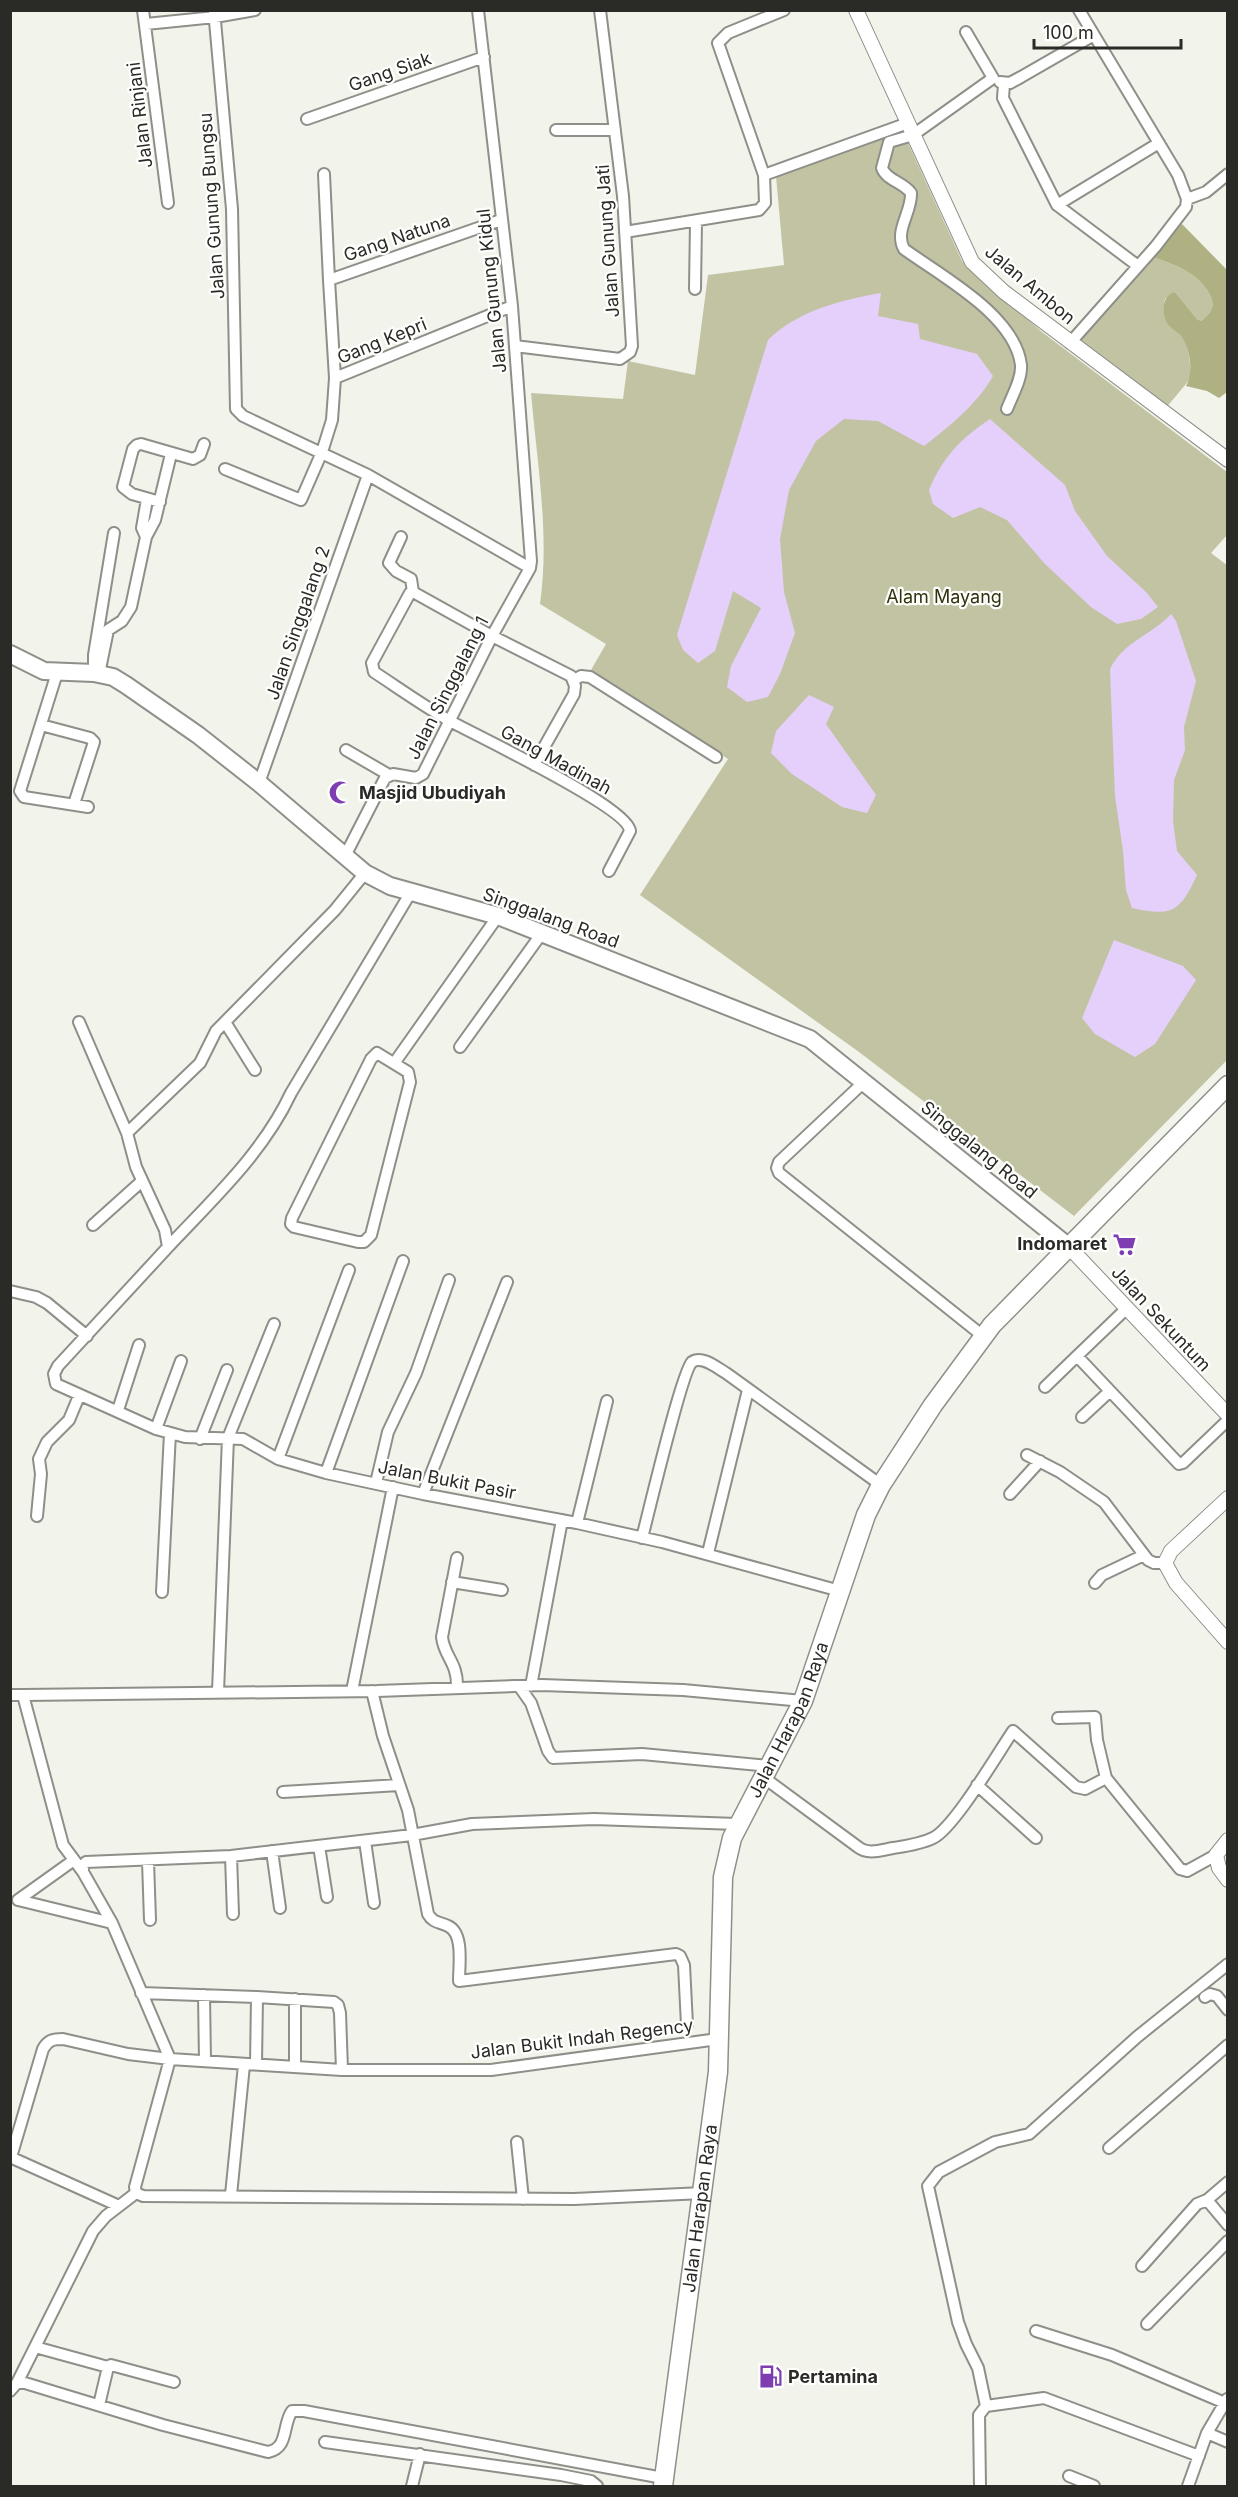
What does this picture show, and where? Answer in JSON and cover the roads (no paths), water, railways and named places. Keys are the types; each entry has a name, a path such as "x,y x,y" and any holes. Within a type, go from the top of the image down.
{"main road":[{"name":"Singgalang Road","path":"10,654 44,671 113,677 198,735 259,783 365,873 390,886 498,916 802,1035 819,1046 1069,1247"},
{"name":"Jalan Harapan Raya","path":"663,2482 718,2072 723,1877 729,1846 737,1824 767,1772 803,1701 866,1515 881,1485 933,1405 983,1335 1227,1085"}],"street":[{"name":"Jalan Rinjani","path":"143,10 168,203"},
{"path":"146,24 255,10"},
{"name":"Jalan Gunung Kidul","path":"478,10 512,306 531,553 530,568"},
{"name":"Jalan Gunung Jati","path":"515,346 620,359 630,352 632,346 625,232 600,10"},
{"path":"625,232 759,210 765,203 764,175 718,43 728,33 784,10"},
{"name":"Jalan Ambon","path":"856,10 972,262 1004,292 1227,460"},
{"path":"1070,343 1186,207 1187,199 1178,175 1079,10"},
{"name":"Jalan Gunung Bungsu","path":"214,14 232,209 236,407 240,414 322,452"},
{"path":"966,32 993,78 1004,84"},
{"path":"1004,84 1021,77 1094,35"},
{"name":"Gang Siak","path":"307,119 484,57"},
{"path":"993,78 889,142 882,168 885,175 900,182 911,193 909,209 902,229 902,246 982,304 1007,333 1017,350 1021,366 1007,409"},
{"path":"1004,84 1003,98 1057,205 1138,266"},
{"path":"764,175 910,129"},
{"path":"556,130 615,130"},
{"path":"1057,205 1159,143"},
{"path":"324,174 329,280"},
{"path":"1187,199 1206,192 1227,174"},
{"name":"Gang Natuna","path":"335,378 329,280 501,220"},
{"path":"695,289 696,220"},
{"name":"Gang Kepri","path":"225,468 301,500 333,420 335,378 512,306"},
{"path":"160,502 132,494 123,487 133,449 141,444 171,454 197,458 201,455 204,444"},
{"path":"322,452 368,475 530,568"},
{"path":"96,674 108,630 122,621 131,607 146,537 155,520 171,454"},
{"name":"Jalan Singgalang 2","path":"259,783 368,475"},
{"path":"146,537 142,528 147,499"},
{"path":"96,674 94,655 114,533"},
{"path":"401,537 389,563 411,579 413,592 571,676 574,680 574,694 534,765"},
{"name":"Jalan Singgalang 1","path":"345,856 389,775 421,777 451,722 492,636 530,568"},
{"name":"Gang Madinah","path":"413,592 410,593 372,667 374,672 451,722 592,796 629,825 630,831 609,871"},
{"path":"57,673 21,793 24,797 88,807"},
{"path":"574,680 581,676 590,677 716,757"},
{"path":"41,725 90,738 94,742 74,804"},
{"path":"346,750 389,775"},
{"path":"127,1133 200,1063 216,1031 335,910 365,873"},
{"path":"10,1291 36,1297 47,1303 87,1336 255,1152 279,1120 314,1053 411,892"},
{"path":"395,1062 498,916"},
{"path":"460,1047 542,933"},
{"path":"79,1022 127,1133 136,1167 165,1230 168,1247"},
{"path":"225,1022 255,1070"},
{"path":"377,1053 395,1062 408,1072 410,1082 368,1239 358,1242 292,1226 292,1218 371,1059 377,1053"},
{"path":"864,1082 779,1162 777,1168 779,1173 983,1335"},
{"path":"93,1225 142,1181"},
{"name":"Jalan Sekuntum","path":"1069,1247 1227,1415"},
{"path":"326,1473 403,1261"},
{"path":"279,1459 349,1270"},
{"path":"376,1483 388,1432 416,1373 449,1280"},
{"path":"423,1494 507,1282"},
{"path":"1046,1387 1126,1309"},
{"path":"218,1692 228,1438 274,1324"},
{"name":"Jalan Bukit Pasir","path":"87,1336 54,1374 56,1384 156,1429 201,1440 228,1438 243,1440 279,1459 326,1473 423,1494 577,1522 708,1553 840,1591"},
{"path":"118,1410 139,1345"},
{"path":"1077,1356 1179,1464 1183,1463 1227,1420"},
{"path":"156,1429 181,1360"},
{"path":"642,1538 669,1432 691,1363 702,1360 726,1373 881,1485"},
{"path":"201,1440 227,1370"},
{"path":"708,1553 748,1390"},
{"path":"1082,1417 1110,1391"},
{"path":"37,1516 41,1474 39,1460 47,1442 69,1420 80,1396"},
{"path":"577,1522 607,1401"},
{"path":"162,1592 170,1433"},
{"path":"1028,1455 1104,1502 1144,1555 1154,1563 1165,1563"},
{"path":"1010,1494 1040,1461"},
{"path":"352,1691 393,1487"},
{"path":"1165,1563 1171,1551 1225,1506"},
{"path":"531,1686 562,1520"},
{"path":"1095,1583 1102,1575 1144,1555"},
{"path":"457,1558 442,1637 457,1671 457,1688"},
{"path":"1165,1563 1176,1583 1227,1642"},
{"path":"452,1582 502,1590"},
{"path":"519,1686 531,1703 548,1751 553,1758 642,1754 767,1772 858,1847 868,1852 934,1838 944,1830 1013,1731 1076,1787 1085,1789 1106,1778"},
{"path":"10,1695 372,1691 531,1686 683,1690 803,1701"},
{"path":"372,1691 383,1736 408,1810 428,1914 436,1922 453,1929 458,1937 459,1980 676,1954 680,1956 684,1965 687,2025"},
{"path":"23,1695 63,1845 83,1872 112,1923 170,2059 135,2187 136,2193"},
{"path":"1058,1718 1095,1717 1097,1740 1106,1778 1180,1869 1187,1871 1216,1855 1227,1840"},
{"path":"283,1792 399,1785"},
{"path":"977,1785 1036,1838"},
{"path":"83,1872 83,1865 88,1861 148,1861 231,1856 412,1835 472,1824 594,1819 737,1824"},
{"path":"364,1841 374,1903"},
{"path":"319,1846 327,1897"},
{"path":"272,1851 280,1908"},
{"path":"1216,1855 1219,1868 1227,1880"},
{"path":"231,1856 233,1914"},
{"path":"74,1860 18,1900 112,1923"},
{"path":"148,1861 150,1920"},
{"path":"986,2406 978,2368 958,2322 928,2186 939,2172 995,2142 1029,2134 1137,2037 1227,1964"},
{"path":"141,1993 257,1996 334,2002 338,2005 340,2013 342,2070"},
{"path":"1205,1997 1210,1994 1217,1996 1227,2010"},
{"path":"204,1995 205,2061"},
{"path":"231,2195 250,2065 257,1996"},
{"path":"295,1999 295,2067"},
{"name":"Jalan Bukit Indah Regency","path":"11,2157 43,2049 53,2039 63,2039 128,2054 250,2065 342,2070 491,2070 718,2039"},
{"path":"1109,2148 1227,2045"},
{"path":"517,2142 523,2199"},
{"path":"11,2157 119,2206"},
{"path":"1142,2266 1197,2204 1208,2200 1227,2182"},
{"path":"136,2193 143,2196 523,2199 594,2199 703,2193"},
{"path":"14,2387 93,2231 106,2216 136,2193"},
{"path":"1208,2200 1227,2224"},
{"path":"1147,2324 1227,2241"},
{"path":"1036,2331 1112,2355 1226,2401 1207,2433 1188,2487"},
{"path":"35,2347 174,2382"},
{"path":"99,2405 108,2367"},
{"path":"14,2387 26,2383 268,2452 277,2449 284,2437 286,2419 292,2411 304,2411 663,2482"},
{"path":"980,2487 979,2415 986,2406 1044,2398 1199,2456"},
{"path":"1207,2433 1227,2442"},
{"path":"325,2442 420,2454 591,2481 597,2487"},
{"path":"412,2487 420,2454"},
{"path":"1069,2476 1094,2487"}],"place":[{"name":"Masjid Ubudiyah","path":"341,793"},
{"name":"Indomaret","path":"1125,1244"},
{"name":"Pertamina","path":"770,2377"}],"park label":[{"name":"Alam Mayang","path":"944,597"}]}
